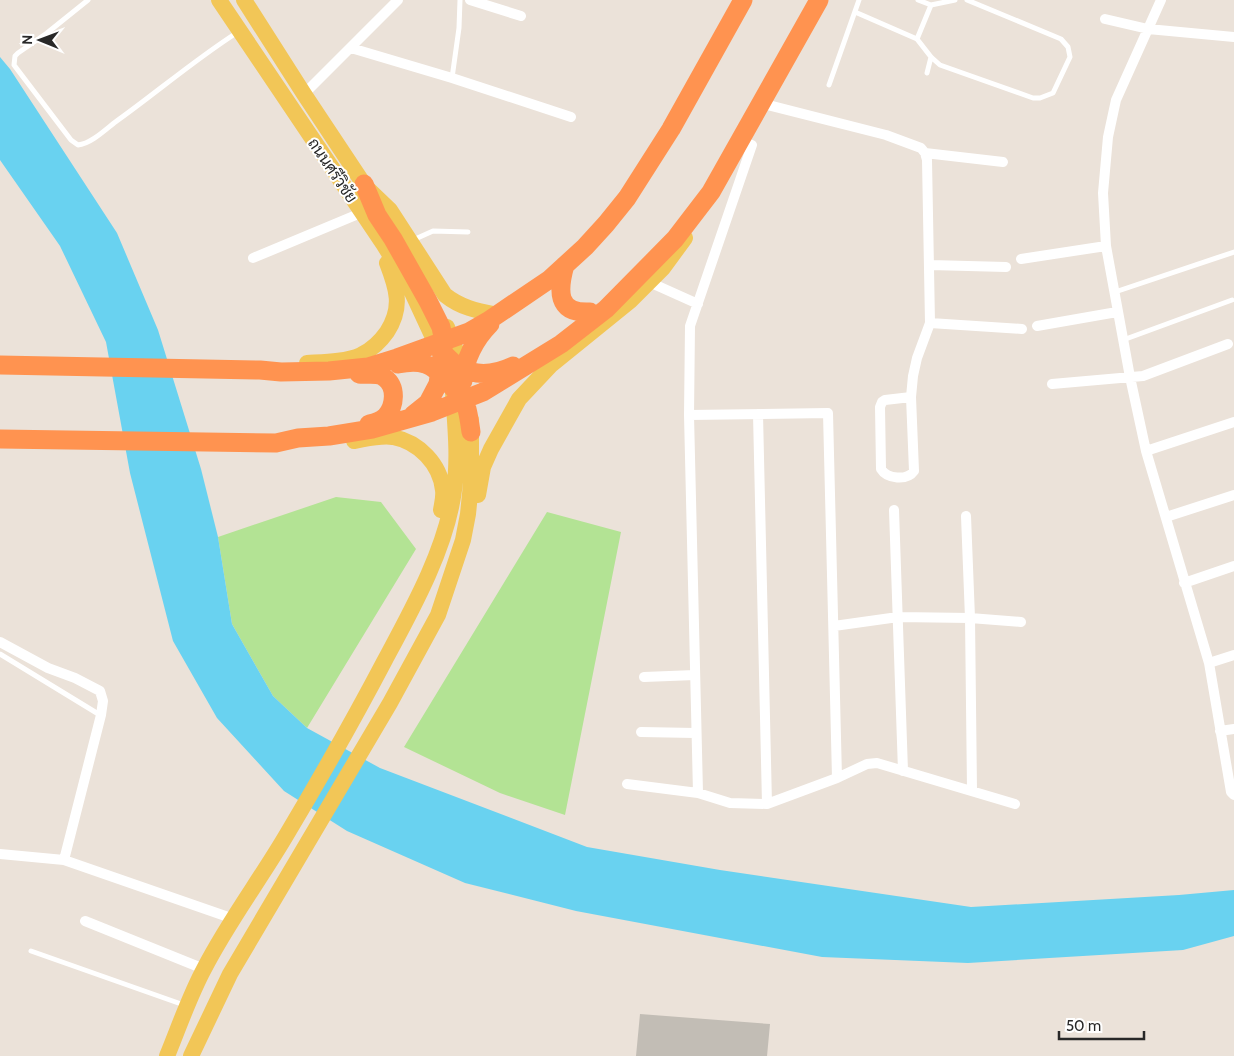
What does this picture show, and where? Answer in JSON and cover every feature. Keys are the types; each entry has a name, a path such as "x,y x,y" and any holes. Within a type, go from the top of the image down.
{"highway":[{"path":"406,420 450,373 469,332 498,315 550,279 601,230 627,198 671,130 743,0"},
{"path":"260,370 278,377 291,379 321,379 358,374 414,361 428,364 450,373 483,392 561,344 606,309 675,239 711,192 819,0"},
{"path":"0,440 276,444 298,438 321,437 372,429 406,420 428,403 438,384 450,373 452,363 474,374 492,374 511,367 554,342 609,296 657,248 693,205 718,180"},
{"path":"356,188 377,215 428,301 440,327 450,373 466,407 471,432"},
{"path":"565,265 560,291 562,299 569,308 578,313 590,312"},
{"path":"464,370 474,346 484,330 498,315"},
{"path":"0,365 281,372 329,372 368,367 450,373 464,370"},
{"path":"321,437 339,429 376,423 386,418 392,406 394,394 392,386 386,378 380,375 358,374"}],"main road":[{"name":"ถนนศรีวิชัย","path":"219,0 324,157 356,188"},
{"name":"ถนนศรีวิชัย","path":"244,0 340,148 356,188"},
{"path":"191,1056 230,974 390,703 438,615 471,537 476,517 483,467 509,415 523,394 551,365 623,307 663,268 706,211 718,180"},
{"path":"260,370 281,365 327,362 360,355 373,348 384,337 393,323 398,303 394,280 376,244 356,215 356,188"},
{"path":"356,188 390,210 445,296 456,304 498,315"},
{"path":"167,1056 204,969 286,836 358,710 398,636 435,558 446,525 454,491 456,460 450,373"},
{"path":"438,615 463,540 468,514 471,432"},
{"path":"276,444 330,444 391,437 405,441 418,448 438,469 444,493 435,541 427,562 400,616 381,668"}],"street":[{"path":"304,94 398,0"},
{"path":"470,0 521,16"},
{"path":"1162,0 1116,100 1108,137 1103,193 1106,246 1117,312 1146,451 1209,663 1231,792 1234,795"},
{"path":"1105,19 1148,29 1234,37"},
{"path":"351,48 452,78 571,117"},
{"path":"760,104 886,135 921,148 925,153 927,160 930,323 917,358 913,376 911,397 914,471 911,475 888,477 881,469 880,406 885,400 911,397"},
{"path":"698,794 695,733 690,326 752,145 740,140"},
{"path":"925,153 1004,162"},
{"path":"253,258 356,215"},
{"path":"1022,259 1106,246"},
{"path":"930,264 1006,267"},
{"path":"649,282 698,304"},
{"path":"1037,326 1117,312"},
{"path":"930,323 1022,329"},
{"path":"1052,384 1143,376 1228,344"},
{"path":"690,415 828,413 837,778"},
{"path":"758,414 767,804"},
{"path":"1146,451 1234,422"},
{"path":"1166,517 1234,495"},
{"path":"894,510 903,772"},
{"path":"966,516 970,618 972,790"},
{"path":"1184,583 1234,566"},
{"path":"834,626 898,617 970,618 1021,622"},
{"path":"0,642 48,668 75,678 100,691 103,701 64,860"},
{"path":"1209,663 1234,656"},
{"path":"644,677 695,675"},
{"path":"1220,731 1234,729"},
{"path":"641,732 695,733"},
{"path":"627,784 698,794 730,803 767,804 837,778 867,764 877,763 1015,804"},
{"path":"0,854 64,860 234,919"},
{"path":"85,921 204,969"}],"lane":[{"path":"88,0 47,34 18,53 14,60 14,65 71,140 78,146 92,139 134,109 213,48 240,30"},
{"path":"452,78 459,28 460,0"},
{"path":"829,85 859,0"},
{"path":"918,0 931,5 955,0"},
{"path":"855,12 917,39 931,57 945,67 1033,98 1040,98 1053,93 1070,56 1065,43 1051,33 967,0"},
{"path":"917,39 931,5"},
{"path":"927,74 931,57"},
{"path":"411,241 433,231 468,232"},
{"path":"1114,292 1234,252"},
{"path":"1123,340 1232,300"},
{"path":"0,654 101,715"},
{"path":"31,951 187,1006"}],"green space":[{"path":"336,497 381,502 416,549 307,728 273,696 232,624 218,537"},
{"path":"547,512 621,532 565,815 500,793 404,747"}],"water":[{"path":"0,57 10,69 117,233 158,330 201,469 218,537 232,624 273,696 307,728 380,768 587,847 720,870 971,907 1234,890 1234,936 1183,950 968,963 822,957 576,911 465,883 347,831 284,791 217,718 173,641 130,473 106,342 60,246 0,160"}],"building":[{"path":"640,1014 770,1024 767,1056 636,1056"}]}
